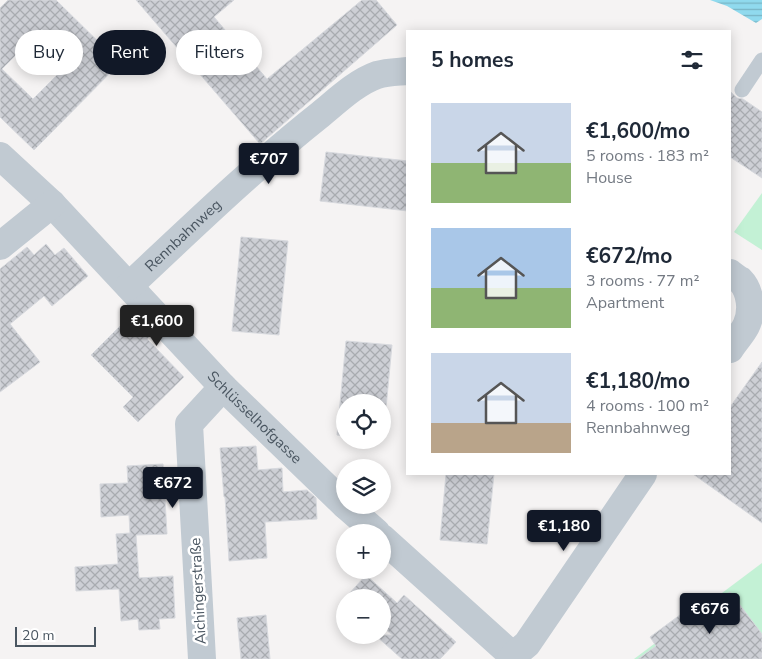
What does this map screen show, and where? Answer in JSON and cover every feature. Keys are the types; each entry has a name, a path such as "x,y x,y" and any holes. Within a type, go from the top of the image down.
{"street":[{"name":"Rennbahnweg","path":"129,286 252,172 347,93 378,74 406,71"},
{"name":"Schlüsselhofgasse","path":"0,156 52,204 223,387 336,496"},
{"path":"0,246 52,204"},
{"path":"731,274 740,280 750,302 750,312 746,325 731,348"},
{"name":"Aichingerstraße","path":"202,659 189,424 223,387"},
{"path":"391,546 512,657 527,644 642,475"},
{"name":"Schlüsselhofgasse","path":"355,514 367,524"}],"lane":[{"path":"742,90 762,60"}],"green space":[{"path":"762,193 762,250 734,232"},
{"path":"762,563 762,659 634,659"}],"water":[{"path":"710,0 762,0 762,19 756,23 727,6"}],"building":[{"path":"8,0 56,0 93,36 93,75 108,75 34,150 0,117 0,8"},
{"path":"136,0 234,0 214,17 225,30 176,30 176,46 166,35 166,30 162,30"},
{"path":"362,0 376,0 397,25 260,144 201,75 262,75 262,73 267,79"},
{"path":"731,92 737,98 743,99 762,112 762,178 731,158"},
{"path":"326,152 406,161 406,211 320,201"},
{"path":"241,237 288,241 279,335 232,331"},
{"path":"46,244 55,255 64,248 88,276 52,306 44,296 10,324 40,362 0,392 0,269 27,247 34,255"},
{"path":"133,313 152,334 147,339 184,377 138,422 123,407 133,397 91,355"},
{"path":"346,341 392,345 387,394 341,394"},
{"path":"762,362 762,523 694,475 731,475 731,406"},
{"path":"256,446 258,470 282,468 283,492 307,490 316,498 317,519 265,522 267,558 229,561 220,448"},
{"path":"163,464 167,534 136,535 139,578 173,576 175,618 159,619 160,629 139,630 138,619 121,621 119,589 76,591 75,567 118,564 116,534 130,533 129,515 101,517 100,484 128,483 127,466"},
{"path":"446,475 494,475 487,544 440,540"},
{"path":"362,579 370,579 382,589 353,589"},
{"path":"730,592 762,634 762,659 638,659 656,646 650,637 684,612 690,621"},
{"path":"404,595 456,642 440,659 402,659 385,644 391,644 391,598 397,603"},
{"path":"266,615 270,659 241,659 237,618"}]}
